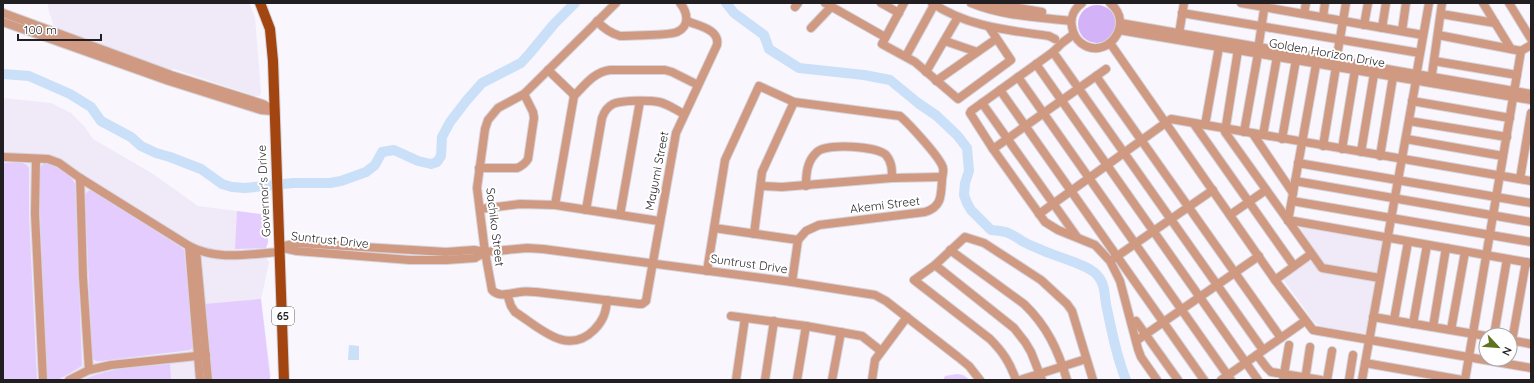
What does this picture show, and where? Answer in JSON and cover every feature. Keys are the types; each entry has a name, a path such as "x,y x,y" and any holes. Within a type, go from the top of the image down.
{"main road":[{"name":"Governor's Drive","path":"260,3 268,22 271,36 284,380"}],"street":[{"name":"Sachiko Street","path":"508,294 499,295 494,293 492,290 485,252 477,188 485,128 488,120 498,108 524,94 616,3"},
{"path":"597,21 605,30 620,36 673,34 681,30 687,21 686,13 680,3"},
{"path":"881,3 899,13"},
{"path":"904,3 882,44 906,56 958,99 1011,60 988,27"},
{"path":"990,3 1072,18"},
{"path":"1082,3 1077,7 1072,18 1076,36 1083,44 1090,47 1103,46 1110,43 1116,37 1120,27 1117,10 1110,3"},
{"path":"1179,34 1184,3"},
{"path":"1241,3 1285,7 1304,14 1423,35"},
{"path":"1304,14 1306,3"},
{"path":"1323,17 1325,3"},
{"path":"1337,56 1346,3"},
{"path":"1364,25 1368,3"},
{"path":"1382,28 1386,3"},
{"path":"1402,31 1406,3"},
{"path":"1362,380 1429,3"},
{"path":"1431,80 1442,3"},
{"path":"1483,3 1511,49"},
{"path":"1509,3 1531,39"},
{"path":"906,56 933,4 972,23 988,27 1049,36 1055,39"},
{"path":"974,4 1004,12 1072,18"},
{"path":"811,28 828,5 885,37"},
{"path":"1259,44 1265,5"},
{"path":"3,13 171,75 263,104 275,111"},
{"path":"1182,13 1420,53"},
{"path":"1441,14 1495,23"},
{"path":"926,72 958,17"},
{"name":"Mayumi Street","path":"606,300 639,304 644,303 647,298 659,221 676,133 718,45 718,41 713,32 687,21"},
{"path":"3,22 169,81 261,110 275,111"},
{"name":"Golden Horizon Drive","path":"1120,27 1179,34 1317,61 1417,75 1431,80 1514,94 1531,94"},
{"name":"Golden Horizon Drive","path":"1120,27 1258,54 1296,60 1317,61 1336,67 1374,74 1393,77 1417,75"},
{"path":"1438,35 1521,51 1531,45"},
{"path":"1076,36 1062,43 1053,52 970,113 993,149 1039,214 1050,226 1095,245 1114,258 1141,357 1157,380"},
{"path":"936,81 996,39"},
{"path":"945,41 977,52"},
{"path":"1110,43 1275,280 1305,321 1315,331 1531,368"},
{"path":"1205,125 1219,47"},
{"path":"1238,50 1225,132 1322,268 1380,278"},
{"path":"1365,363 1464,380 1521,51"},
{"path":"1053,52 1217,285 1260,352 1269,370 1284,377 1321,380"},
{"path":"1258,54 1248,133 1292,197 1391,218 1531,242"},
{"path":"1263,135 1277,57"},
{"path":"1282,139 1296,60"},
{"path":"1288,220 1317,61"},
{"path":"1434,61 1517,75"},
{"path":"1036,64 1258,380"},
{"path":"1323,146 1336,67"},
{"path":"993,149 1106,69"},
{"path":"548,70 574,96"},
{"path":"555,205 574,96 596,74 602,71 610,70 665,70 698,85"},
{"path":"1342,149 1355,70"},
{"path":"1361,152 1374,74"},
{"path":"1096,76 1281,338"},
{"path":"1018,77 1181,310 1226,378 1305,321"},
{"path":"1380,156 1393,77"},
{"name":"Akemi Street","path":"714,228 725,160 759,86 794,102 900,116 907,122 943,168 941,197 939,203 932,210 819,225 806,231 798,240"},
{"path":"1000,90 1072,191 1114,258 1163,322 1204,380"},
{"path":"479,168 517,168 522,166 528,159 534,118 533,112 524,94"},
{"name":"Golden Horizon Drive","path":"1514,94 1531,100"},
{"path":"586,210 604,113 613,104 640,101 660,102 684,114"},
{"path":"620,215 640,101"},
{"path":"1412,101 1510,118"},
{"path":"754,234 762,172 794,102"},
{"path":"982,103 1077,237"},
{"path":"1520,180 1531,113"},
{"path":"1039,214 1171,119 1531,181"},
{"path":"1409,121 1506,137"},
{"path":"1194,124 1294,266"},
{"path":"1406,139 1503,156"},
{"path":"806,186 806,170 811,159 818,151 830,147 870,148 886,155 892,166 892,178"},
{"name":"Suntrust Drive","path":"3,157 48,159 59,163 80,178 192,248 208,254 230,256 280,249 410,260 446,260 475,258 485,252 527,248 652,263 875,295 886,301 969,366 980,380"},
{"path":"36,159 35,221 43,380"},
{"path":"1298,163 1531,203"},
{"path":"761,186 806,186 892,178 942,177"},
{"path":"80,178 83,278 89,370"},
{"path":"1295,181 1531,222"},
{"path":"1114,258 1213,190"},
{"path":"1230,215 1266,190"},
{"path":"480,209 520,204 555,205 659,221"},
{"path":"1288,220 1528,263 1514,327"},
{"path":"707,271 714,228 798,240 792,282"},
{"path":"1016,380 1007,358 994,344 914,280 935,265 965,237 984,243 1041,280 1067,304 1072,311 1093,380"},
{"path":"1394,320 1408,242"},
{"path":"1414,324 1427,245"},
{"path":"192,248 202,355 208,380"},
{"path":"1433,327 1446,248"},
{"path":"950,250 1024,304 1033,313 1046,328 1068,380"},
{"path":"1451,330 1465,252"},
{"path":"1275,280 1312,254"},
{"path":"1136,341 1259,256"},
{"path":"1495,327 1507,259"},
{"path":"935,265 1014,328 1031,352 1041,377"},
{"path":"536,292 606,300 605,316 600,324 589,335 579,340 570,342 553,337 514,312 508,294 536,292"},
{"path":"731,316 806,326 862,336 880,351"},
{"path":"872,380 875,360 880,351 907,317"},
{"path":"1373,317 1478,335"},
{"path":"736,380 745,318"},
{"path":"1136,321 1178,380"},
{"path":"765,380 774,322"},
{"path":"797,380 806,326"},
{"path":"832,380 841,332"},
{"path":"1518,342 1531,344"},
{"path":"1284,377 1289,345"},
{"path":"1305,379 1310,348"},
{"path":"1327,380 1332,351"},
{"path":"69,380 89,370 111,365 202,355"},
{"path":"200,380 202,355"},
{"path":"1349,380 1353,355"},
{"path":"1020,380 1041,377 1063,366 1086,359"}],"shaded area":[{"path":"48,3 249,3 255,18 261,93 259,96 255,96 174,69 169,70 97,46 97,43 54,27 48,8"},
{"path":"1097,5 1110,11 1116,24 1110,37 1097,43 1084,37 1078,24 1084,11"},
{"path":"3,98 51,103 71,113 84,126 93,139 153,174 198,206 268,215 268,242 266,248 267,259 269,262 261,299 271,376 269,380 3,380"},
{"path":"3,163 21,163 27,165 29,168 29,216 37,380 3,380"},
{"path":"45,163 62,170 73,180 75,184 82,366 58,380 49,380 47,378 40,215 40,169"},
{"path":"92,190 184,250 194,347 190,350 101,361 96,361 92,358 85,195 88,191"},
{"path":"237,211 268,215 268,242 266,248 235,249"},
{"path":"1300,227 1384,242 1377,275 1327,266 1322,263"},
{"path":"1311,260 1317,269 1324,273 1376,282 1368,334 1320,326 1314,322 1283,279"},
{"path":"261,299 269,380 212,380 204,304"},
{"path":"170,364 171,380 83,380 104,372"},
{"path":"957,374 963,375 970,380 943,380 945,376"}],"water":[{"path":"349,345 359,346 359,360 348,360"}],"waterway":[{"path":"3,74 29,76 70,94 91,107 101,121 131,137 141,146 201,169 222,184 232,187 245,188 293,183 330,183 341,181 366,172 375,165 382,152 394,150 418,161 431,164 437,162 441,156 442,137 450,122 467,100 482,83 521,63 554,24 575,3"},
{"path":"726,3 734,13 764,35 769,49 799,68 864,75 890,80 918,103 937,116 957,135 967,148 969,171 965,183 964,195 971,210 991,230 1008,233 1033,246 1087,268 1093,271 1100,279 1102,282 1115,345 1126,380"}]}
